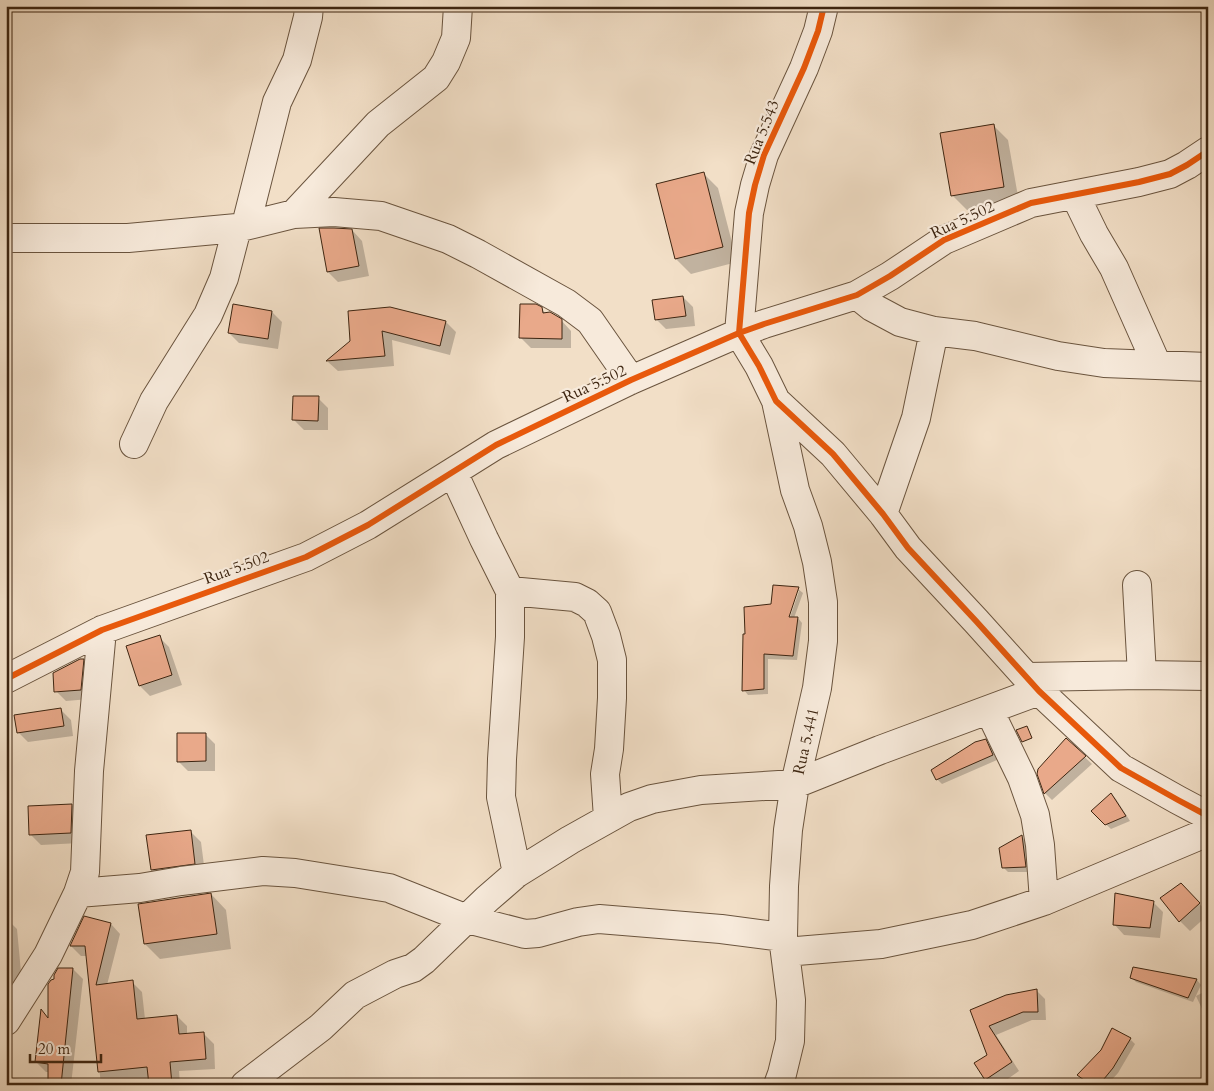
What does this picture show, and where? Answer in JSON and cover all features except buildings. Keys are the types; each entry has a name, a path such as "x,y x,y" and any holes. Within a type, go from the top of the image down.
{"street":[{"path":"134,444 154,401 208,315 224,278 242,227 277,102 297,60 308,18 309,6"},
{"path":"294,214 378,124 436,78 446,62 456,38 458,6"},
{"name":"Rua 5.543","path":"739,333 749,213 755,185 764,155 804,68 818,31 824,6"},
{"name":"Rua 5.502","path":"6,680 102,630 306,557 368,525 496,445 631,380 739,333 857,295 890,276 944,240 1031,203 1139,182 1170,174 1208,151"},
{"path":"1075,195 1094,234 1114,268 1157,365"},
{"path":"6,238 128,238 242,227 294,214 334,212 381,216 448,239 566,303 590,321 631,380"},
{"path":"857,295 872,307 900,322 934,331 975,336 1058,356 1094,362 1208,367"},
{"path":"884,514 916,418 934,331"},
{"path":"739,333 759,366 776,400 833,454 884,514 908,548 1033,684 1121,768 1208,816"},
{"name":"Rua 5.441","path":"776,400 795,490 808,526 817,562 823,602 823,641 817,688 795,784 788,830 784,886 784,944 791,1000 790,1041 778,1085"},
{"path":"453,472 510,591 510,637 501,797 517,873"},
{"path":"1137,585 1142,675"},
{"path":"510,591 575,597 587,603 597,612 612,660 609,749 605,774 608,818"},
{"path":"6,1021 48,955 78,893 84,872 89,770 102,630"},
{"path":"245,1085 321,1027 355,995 394,974 413,968 424,960 487,899 517,873 629,806 652,799 701,790 795,784 989,710 1033,684 1142,675 1208,676"},
{"path":"989,710 1022,778 1035,815 1040,845 1044,901"},
{"path":"78,893 140,888 181,881 271,871 389,888 467,919 525,934 538,933 578,922 599,920 721,930 784,944 881,944 972,925 1044,901 1208,832"}],"cycle path":[{"path":"824,6 818,31 804,68 764,155 755,185 749,213 739,333 759,366 776,401 833,454 883,514 908,548 1039,691 1121,768 1208,816"},
{"path":"6,679 102,630 306,557 368,525 496,445 631,380 739,333 857,295 890,276 944,240 1031,203 1139,182 1170,174 1208,151"}]}
